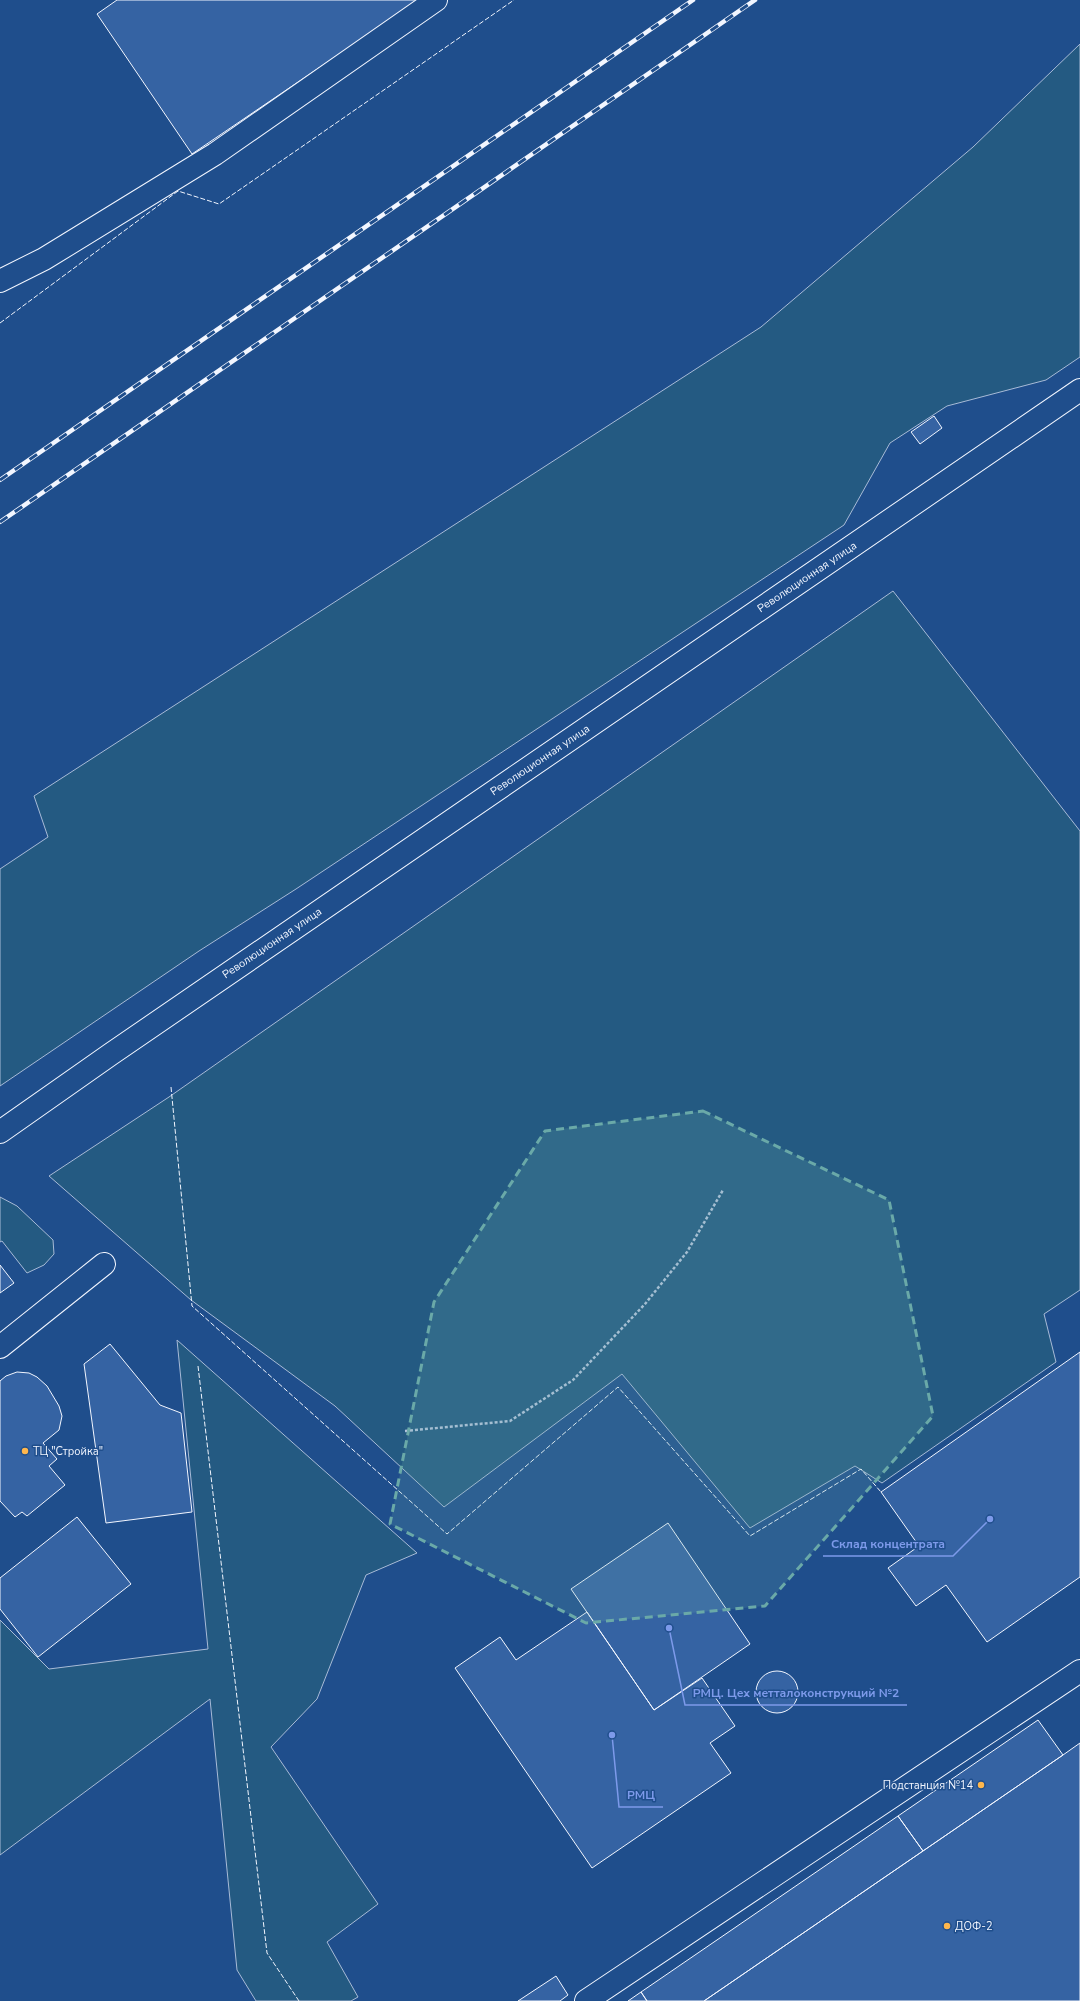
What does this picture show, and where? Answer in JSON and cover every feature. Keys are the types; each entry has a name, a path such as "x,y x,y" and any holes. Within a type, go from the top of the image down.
{"street":[{"path":"0,281 44,259 215,154 436,0"},
{"name":"Революционная улица","path":"0,1132 111,1054 1080,390"},
{"path":"0,1347 104,1264"},
{"path":"586,2001 1080,1671"}],"path":[{"path":"405,1431 510,1421 573,1380 645,1304 687,1252 722,1190"}],"highlighted area":[{"path":"703,1111 889,1200 933,1416 765,1606 586,1623 390,1524 434,1302 545,1131"}],"shaded area":[{"path":"1080,44 1080,357 1046,380 947,406 890,443 844,525 296,889 199,951 0,1086 0,869 48,837 34,796 761,327 973,147"},
{"path":"893,591 1080,831 1080,1290 1044,1314 1056,1362 882,1483 855,1466 750,1528 622,1374 444,1507 335,1406 191,1300 49,1176 169,1097"},
{"path":"0,1197 17,1206 53,1240 54,1254 44,1265 27,1273 2,1241 0,1242"},
{"path":"177,1340 417,1553 366,1575 317,1699 271,1747 378,1904 327,1942 358,1997 351,2001 256,2001 237,1970 210,1699 0,1855 0,1620 49,1669 208,1649"}],"building":[{"path":"117,0 419,0 192,154 97,14"},
{"path":"934,416 942,428 920,444 911,432"},
{"path":"0,1265 14,1283 0,1293"},
{"path":"110,1344 160,1405 181,1413 192,1512 106,1523 84,1364"},
{"path":"1080,1352 1080,1577 987,1642 946,1585 916,1606 888,1568 919,1546 881,1492"},
{"name":"ТЦ \"Стройка\"","path":"17,1372 29,1373 37,1377 47,1386 59,1406 62,1416 59,1430 43,1443 57,1459 49,1466 65,1485 27,1516 22,1512 15,1517 0,1501 0,1381 6,1376"},
{"path":"77,1517 131,1584 38,1657 0,1609 0,1578"},
{"path":"668,1523 750,1644 654,1710 571,1589"},
{"path":"587,1612 654,1710 702,1678 735,1726 710,1743 731,1773 592,1868 455,1668 500,1637 516,1660"},
{"path":"777,1671 792,1677 798,1692 792,1707 777,1713 762,1707 756,1692 762,1677"},
{"name":"Подстанция №14","path":"1038,1720 1063,1755 923,1851 898,1816"},
{"name":"ДОФ-2","path":"1080,1743 1080,2001 704,2001 1063,1755"},
{"path":"898,1816 923,1851 704,2001 647,2001 641,1992"},
{"path":"556,1976 568,1995 560,2001 518,2001"},
{"path":"641,1992 647,2001 628,2001"}],"railway":[{"path":"0,480 693,0"},
{"path":"0,522 755,0"}],"fence":[{"path":"0,323 178,191 219,204 514,0"},
{"path":"171,1087 192,1306 447,1534 618,1387 750,1536 861,1469 881,1492"},
{"path":"198,1366 267,1953 299,2001"}],"place":[{"name":"ТЦ \"Стройка\"","path":"25,1451"},
{"name":"Склад концентрата","path":"990,1519"},
{"name":"РМЦ. Цех метталоконструкций №2","path":"669,1628"},
{"name":"РМЦ","path":"612,1735"},
{"name":"Подстанция №14","path":"981,1785"},
{"name":"ДОФ-2","path":"947,1926"}]}
